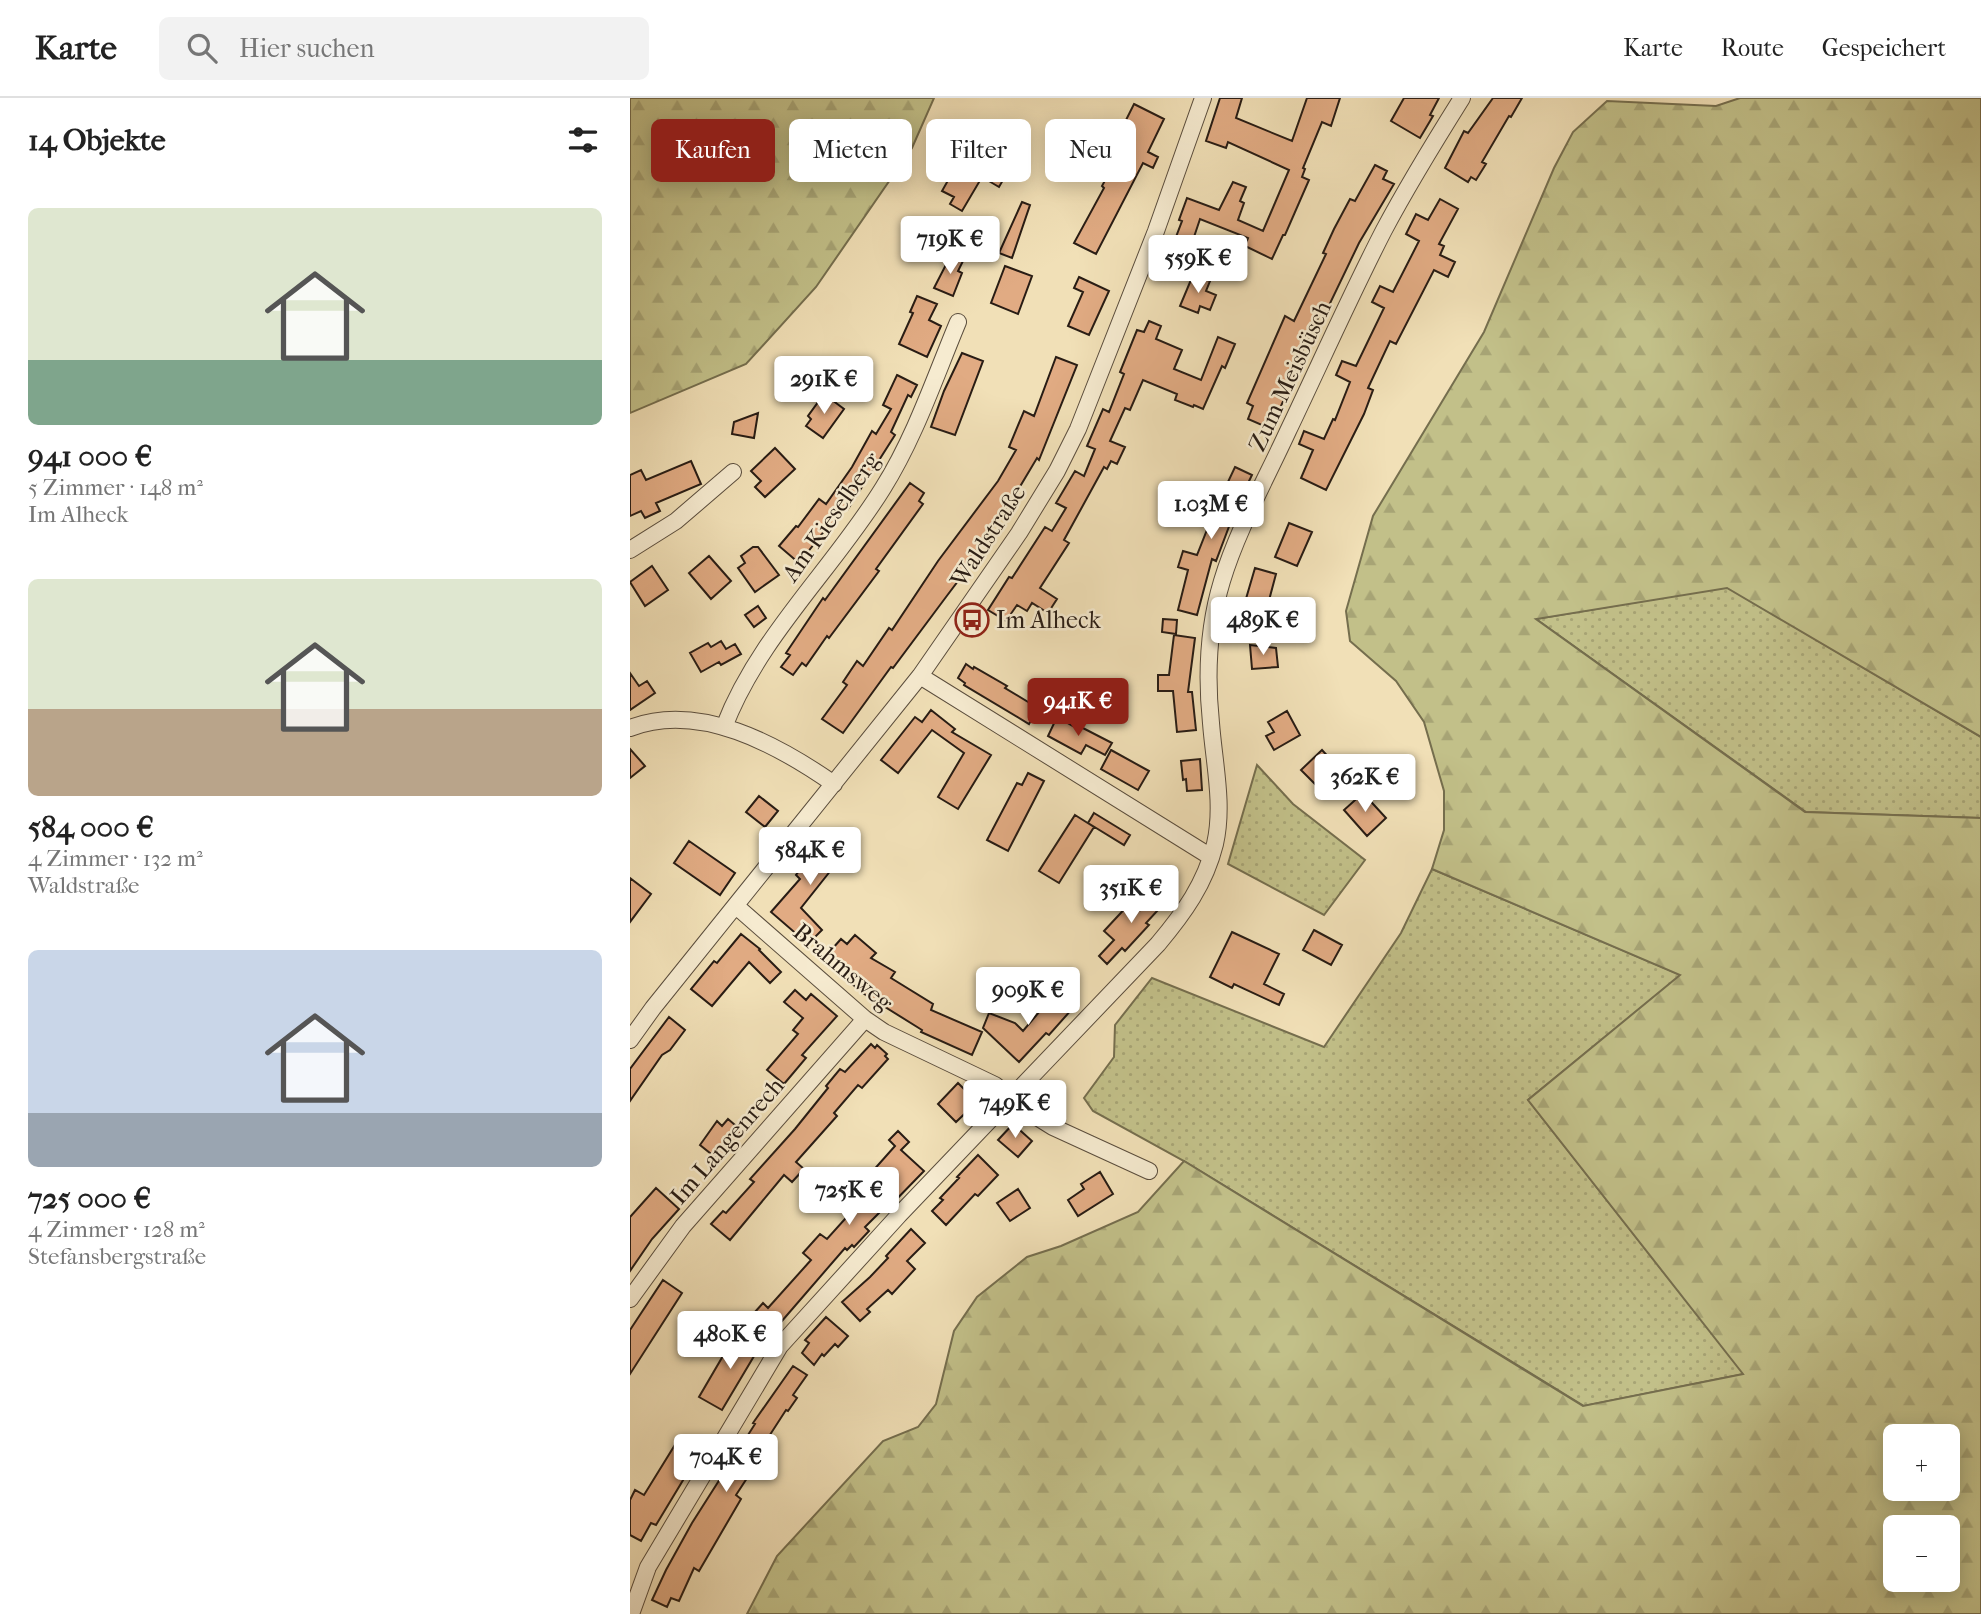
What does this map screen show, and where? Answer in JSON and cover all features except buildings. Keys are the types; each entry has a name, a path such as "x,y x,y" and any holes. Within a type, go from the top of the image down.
{"street":[{"name":"Waldstraße","path":"630,1040 919,676 1019,533 1057,471 1078,429 1151,242 1203,98"},
{"name":"Zum Meisbüsch","path":"631,1614 648,1567 780,1346 800,1321 1183,915 1195,896 1211,857 1218,827 1208,673 1210,638 1222,580 1240,536 1384,231 1462,98"},
{"name":"Am Kieselberg","path":"724,727 733,704 765,648 883,488 909,436 958,322"},
{"path":"630,550 676,522 733,472"},
{"path":"919,676 1211,857"},
{"path":"630,728 646,721 669,718 695,720 724,727 767,745 834,784"},
{"name":"Brahmsweg","path":"736,906 865,1019 884,1032 979,1076 1053,1126 1149,1171"},
{"name":"Im Langenrech","path":"630,1299 683,1226 865,1019"}],"green space":[{"path":"630,98 934,98 912,148 912,119 789,119 789,182 889,182 816,287 746,364 630,413"},
{"path":"1740,98 1981,98 1981,737 1727,588 1536,619 1805,812 1981,818 1981,1614 747,1614 777,1556 883,1441 918,1427 936,1404 954,1331 977,1297 1027,1257 1061,1246 1138,1212 1184,1161 1583,1406 1743,1374 1528,1100 1680,975 1432,869 1444,830 1444,791 1424,722 1396,681 1350,641 1346,611 1373,516 1484,332 1554,168 1573,132 1607,101 1716,106"},
{"path":"1727,587 1981,737 1981,818 1806,812 1536,619"},
{"path":"1257,765 1293,804 1365,860 1324,915 1228,864"},
{"path":"1432,869 1681,975 1528,1100 1744,1374 1584,1406 1184,1161 1093,1111 1084,1098 1114,1057 1115,1025 1152,978 1324,1047 1401,933"}],"place":[{"name":"Im Alheck","path":"972,620"}]}
